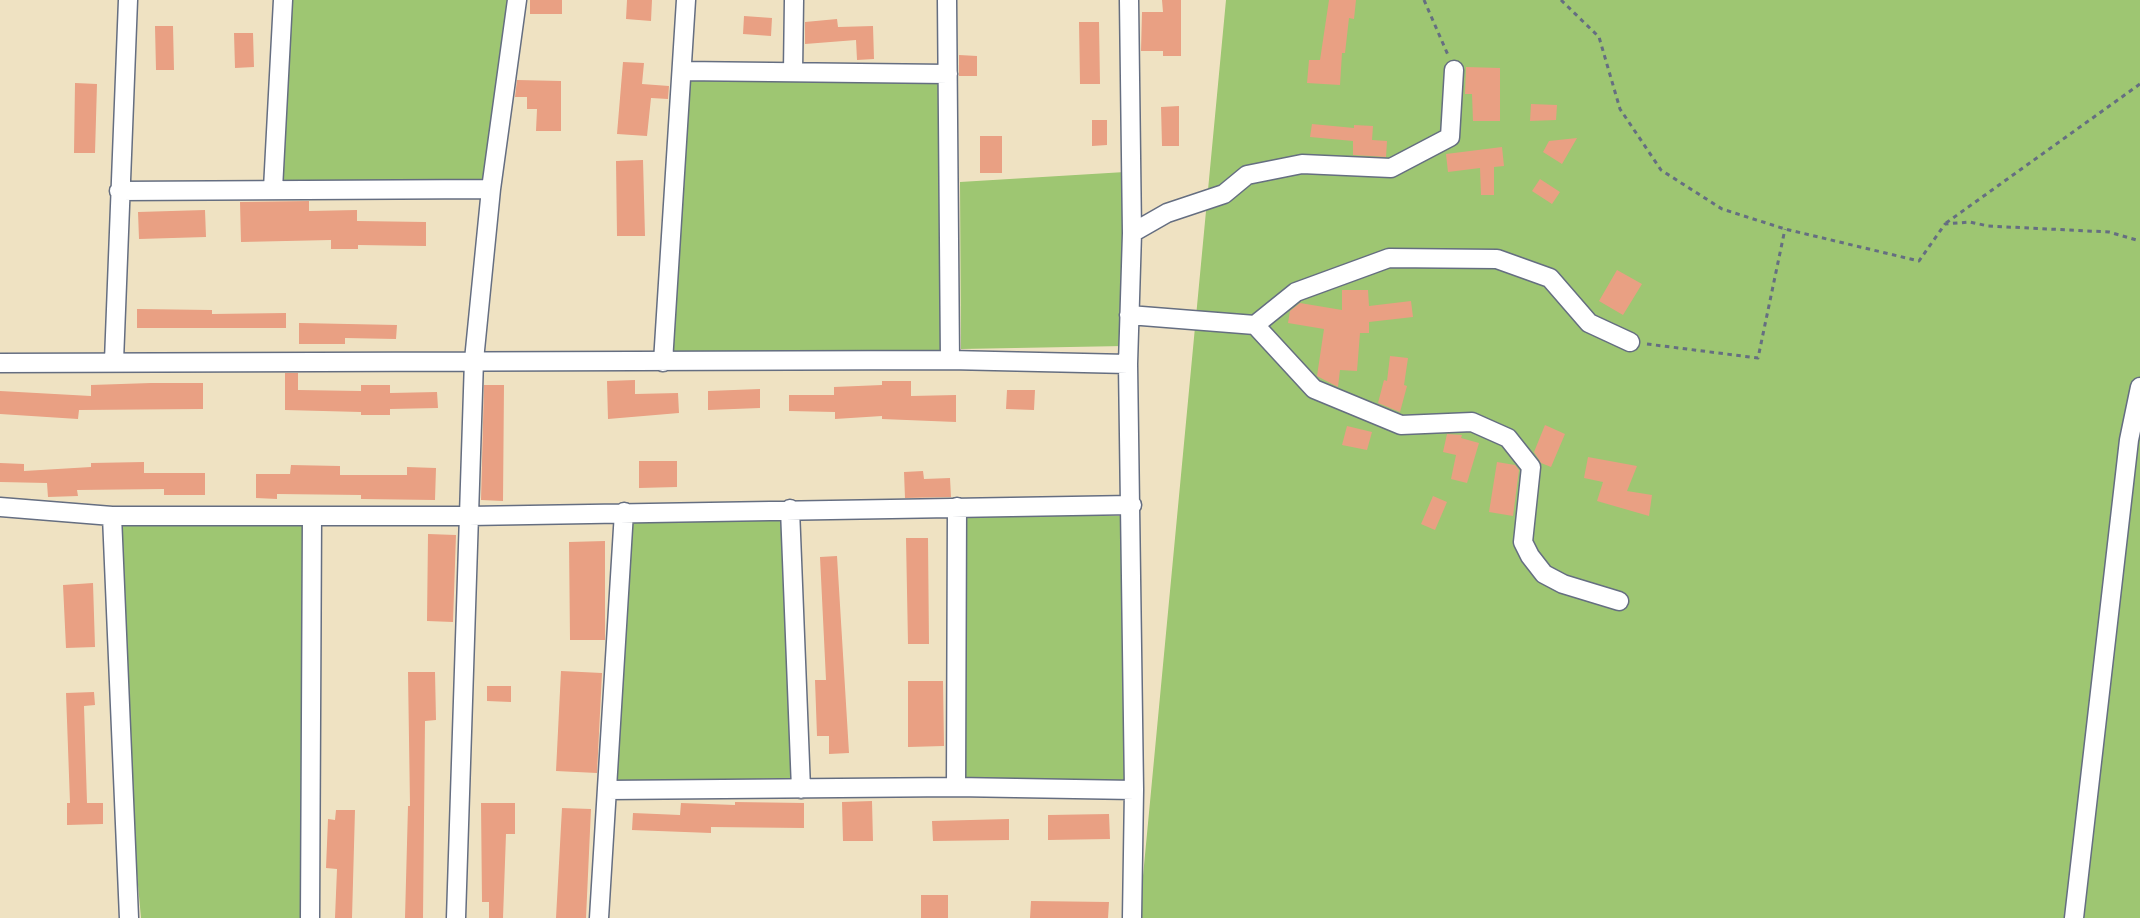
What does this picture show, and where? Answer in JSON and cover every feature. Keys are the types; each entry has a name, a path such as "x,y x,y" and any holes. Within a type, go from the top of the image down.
{"street":[{"path":"114,361 128,0"},
{"path":"273,189 283,0"},
{"path":"456,918 474,360 491,189 517,0"},
{"path":"663,362 686,0"},
{"path":"793,72 794,0"},
{"path":"947,0 950,360"},
{"path":"1129,0 1131,233 1128,364 1134,790 1132,918"},
{"path":"1131,233 1167,213 1224,194 1247,175 1302,164 1390,168 1450,136 1454,70"},
{"path":"682,71 948,74"},
{"path":"119,191 491,189"},
{"path":"1256,325 1296,292 1389,258 1497,259 1550,278 1589,322 1630,342"},
{"path":"1129,315 1256,325 1314,389 1401,425 1472,422 1508,438 1531,467 1523,542 1530,555 1545,574 1563,584 1620,601"},
{"path":"0,363 950,360 1128,364"},
{"path":"2074,918 2129,440 2140,387"},
{"path":"0,507 112,516 469,516 1131,505"},
{"path":"956,787 957,507"},
{"path":"790,509 801,789"},
{"path":"599,918 624,512"},
{"path":"112,516 129,918"},
{"path":"310,918 312,516"},
{"path":"607,790 956,787 1134,790"}],"path":[{"path":"1424,0 1454,70"},
{"path":"1561,0 1599,37 1620,109 1661,170 1722,209 1785,229 1918,261 1945,224 2140,84"},
{"path":"1945,224 1970,222 1988,226 2109,232 2140,241"},
{"path":"1630,342 1758,358 1785,229"}],"green space":[{"path":"290,0 510,0 484,180 283,181"},
{"path":"1226,0 2140,0 2140,918 1139,918"},
{"path":"942,76 942,350 666,354 688,80"},
{"path":"1125,172 1124,346 961,349 960,182"},
{"path":"959,515 1123,516 1126,783 961,780"},
{"path":"781,518 791,568 790,778 613,783 629,521"},
{"path":"275,519 306,525 301,918 141,918 123,719 120,521"}],"building":[{"path":"530,0 562,0 562,14 530,14"},
{"path":"627,0 652,0 651,21 626,19"},
{"path":"1162,0 1181,0 1181,56 1163,56 1163,51 1141,51 1142,12 1163,12"},
{"path":"1329,0 1356,0 1354,19 1349,18 1345,53 1342,53 1340,85 1307,83 1309,60 1320,60"},
{"path":"744,16 772,18 771,36 743,34"},
{"path":"837,19 838,27 873,26 874,59 857,60 856,40 805,44 805,22"},
{"path":"1079,22 1099,22 1100,84 1080,84"},
{"path":"155,26 173,26 174,70 156,70"},
{"path":"234,33 253,33 254,67 235,68"},
{"path":"959,55 977,56 977,76 959,76"},
{"path":"623,62 644,63 642,84 669,86 668,99 651,98 647,136 617,134"},
{"path":"1466,67 1500,68 1500,121 1473,121 1472,94 1465,94"},
{"path":"517,80 561,81 561,131 536,131 537,109 527,109 527,97 515,97"},
{"path":"75,83 97,84 95,153 74,153"},
{"path":"1531,104 1557,105 1556,120 1530,121"},
{"path":"1179,106 1179,146 1162,146 1161,107"},
{"path":"1092,120 1107,120 1107,145 1092,146"},
{"path":"1312,124 1354,128 1354,125 1373,126 1372,140 1387,141 1386,157 1353,155 1353,141 1310,137"},
{"path":"980,136 1002,136 1002,173 980,173"},
{"path":"1577,138 1562,164 1543,152 1549,141"},
{"path":"1502,147 1504,166 1494,167 1494,195 1481,195 1480,168 1448,172 1446,154"},
{"path":"643,160 645,236 617,236 616,161"},
{"path":"1540,179 1560,192 1552,204 1532,191"},
{"path":"309,201 309,211 357,210 357,221 426,222 426,246 358,245 358,249 331,249 331,240 241,242 240,202"},
{"path":"205,210 206,237 139,239 138,212"},
{"path":"1617,270 1642,284 1623,315 1599,301"},
{"path":"1342,290 1368,290 1369,306 1411,301 1413,317 1369,322 1369,333 1360,333 1357,371 1340,370 1338,387 1317,376 1324,329 1288,323 1290,311 1300,303 1342,310"},
{"path":"137,309 212,310 212,314 286,313 286,328 137,328"},
{"path":"299,323 397,325 396,339 345,338 345,344 299,344"},
{"path":"1390,356 1408,358 1404,385 1407,386 1400,412 1378,403 1384,380 1387,381"},
{"path":"285,373 298,373 298,390 361,391 361,385 390,385 390,393 437,392 438,408 390,409 390,415 285,410"},
{"path":"635,380 635,394 678,393 679,413 608,419 607,381"},
{"path":"882,381 911,381 911,396 956,395 956,422 882,419 882,416 835,419 835,412 789,411 789,395 834,395 834,387 882,385"},
{"path":"203,383 203,409 79,410 78,419 0,414 0,391 91,396 91,385"},
{"path":"484,385 504,385 503,501 481,500"},
{"path":"760,389 760,408 708,410 708,391"},
{"path":"1007,390 1035,390 1034,410 1006,409"},
{"path":"1545,425 1565,434 1551,467 1541,463 1534,452"},
{"path":"1347,426 1372,432 1367,450 1342,445"},
{"path":"1447,434 1462,435 1461,438 1479,443 1467,483 1451,479 1456,455 1443,452"},
{"path":"1588,457 1637,466 1627,491 1652,495 1649,516 1597,501 1603,482 1584,478"},
{"path":"639,461 677,461 677,487 639,488"},
{"path":"144,462 144,473 205,473 205,495 164,495 164,489 77,490 78,496 48,497 47,483 0,482 0,463 24,464 24,471 91,467 91,463"},
{"path":"1497,462 1515,465 1519,470 1513,516 1489,512"},
{"path":"291,465 340,466 340,475 407,475 407,467 436,468 435,500 361,499 361,495 277,494 277,499 256,498 256,474 290,474"},
{"path":"923,471 924,479 950,478 951,497 905,498 904,472"},
{"path":"1433,496 1447,502 1435,530 1421,524"},
{"path":"428,534 456,535 453,622 427,621"},
{"path":"906,538 928,538 929,644 908,644"},
{"path":"605,541 605,640 570,640 569,542"},
{"path":"837,556 849,753 829,754 829,736 817,736 815,680 826,680 820,557"},
{"path":"93,583 95,647 66,648 63,585"},
{"path":"561,671 602,673 597,773 556,771"},
{"path":"408,672 435,672 436,720 425,721 423,918 405,918 408,806 410,806"},
{"path":"908,681 943,681 944,746 908,747"},
{"path":"487,686 511,686 511,702 487,701"},
{"path":"94,692 95,705 84,706 87,803 103,803 103,824 67,825 67,803 70,803 66,693"},
{"path":"872,801 873,841 843,841 842,802"},
{"path":"735,802 804,803 804,828 711,827 711,833 632,830 633,813 680,815 681,803 735,805"},
{"path":"481,803 515,803 515,834 506,834 503,918 489,918 489,902 482,902"},
{"path":"562,808 591,809 586,918 556,918"},
{"path":"336,810 355,810 352,918 335,918 337,869 326,868 328,819 335,820"},
{"path":"1109,814 1110,839 1048,840 1048,815"},
{"path":"1009,819 1009,840 933,841 932,821"},
{"path":"921,895 948,895 948,918 921,918"},
{"path":"1031,901 1109,902 1108,918 1030,918"}]}
